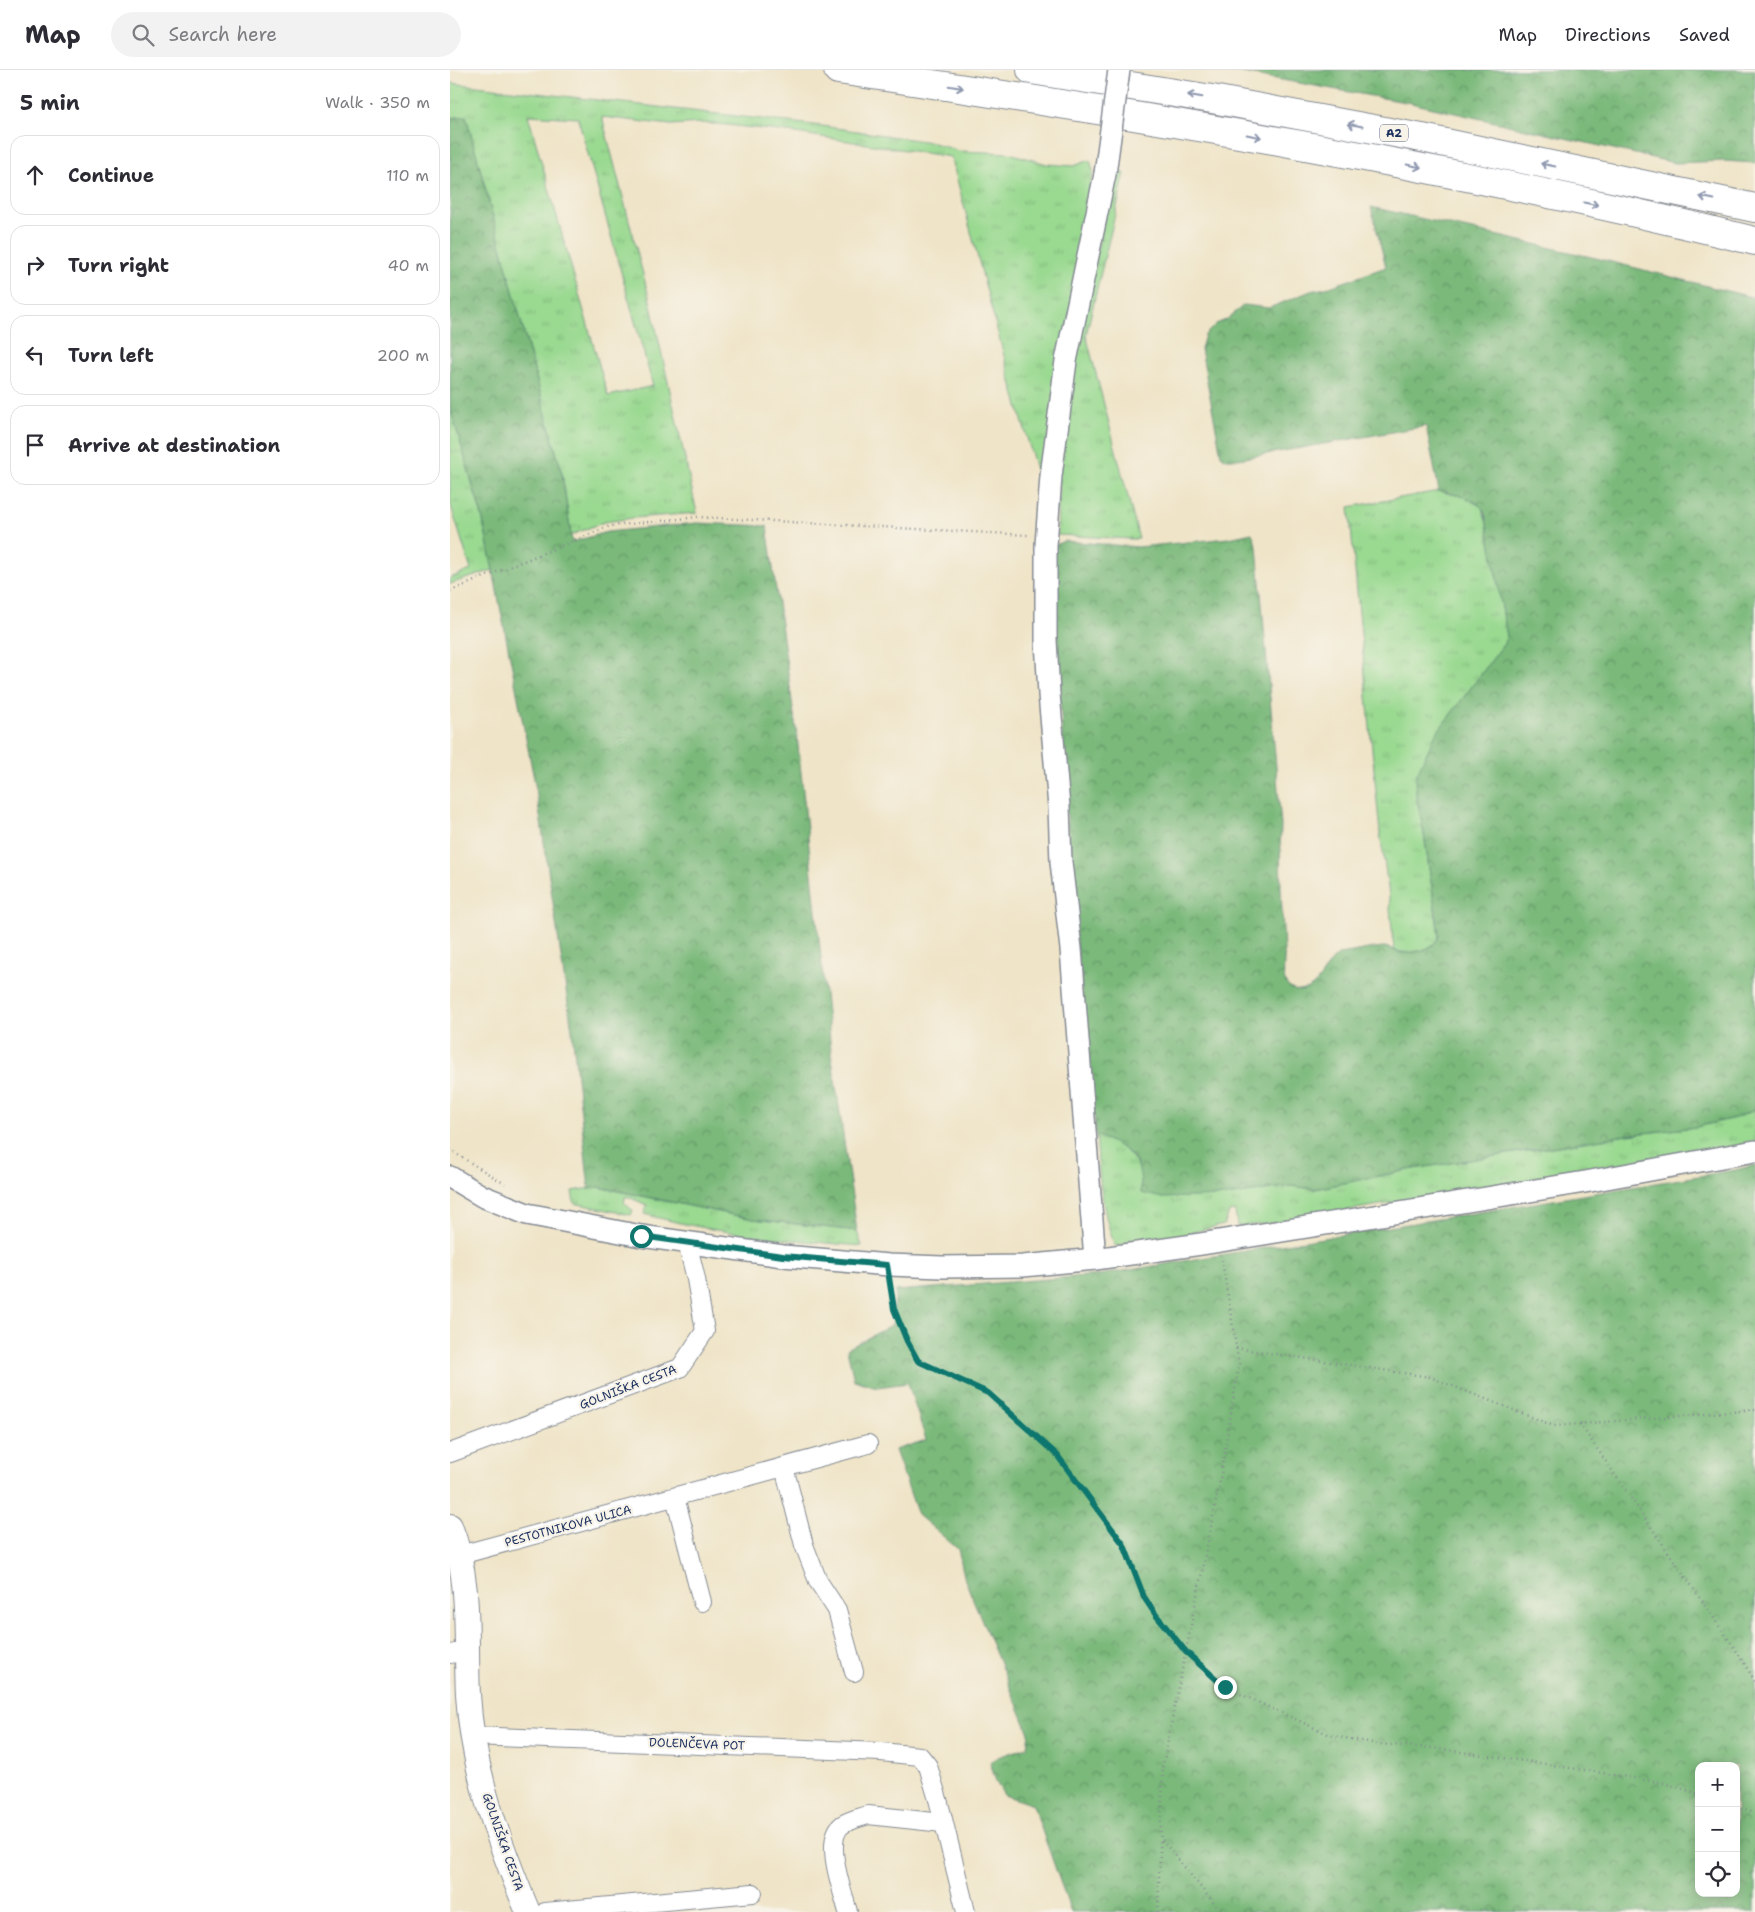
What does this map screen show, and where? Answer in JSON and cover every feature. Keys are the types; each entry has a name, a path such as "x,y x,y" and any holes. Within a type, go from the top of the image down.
{"highway":[{"name":"A2","path":"838,70 1227,131 1397,163 1681,223 1755,241"},
{"name":"A2","path":"1031,70 1212,99 1422,138 1755,208"}],"main road":[{"name":"GOLNIŠKA CESTA","path":"450,1526 460,1555 466,1597 459,1653 468,1694 473,1736 489,1808 528,1912"}],"street":[{"path":"1096,1258 1071,948 1061,862 1059,807 1049,694 1046,640 1047,536 1050,476 1066,361 1105,174 1120,70"},
{"path":"450,1177 482,1196 528,1214 641,1236 783,1256 887,1265 942,1267 1024,1266 1219,1241 1586,1182 1755,1151"},
{"name":"GOLNIŠKA CESTA","path":"450,1453 680,1368 705,1332 696,1279 687,1242"},
{"name":"PESTOTNIKOVA ULICA","path":"460,1555 868,1444"},
{"path":"784,1467 804,1545 818,1581 837,1610 854,1672"},
{"path":"675,1496 702,1602"},
{"name":"DOLENČEVA POT","path":"473,1736 871,1752 920,1756 928,1766 943,1823"},
{"path":"848,1912 834,1857 836,1832 841,1825 868,1815 943,1823 966,1912"},
{"path":"545,1912 753,1893"}],"path":[{"path":"450,591 610,526 698,517 1047,536"},
{"path":"450,1149 509,1186"},
{"path":"1158,1912 1163,1765 1219,1486 1239,1364 1219,1241"},
{"path":"887,1265 894,1309 907,1341 918,1361 988,1393 1057,1455 1124,1545 1144,1597 1156,1615 1186,1652 1225,1687 1330,1735 1378,1744 1433,1748 1576,1768 1664,1783 1695,1793"},
{"path":"1236,1348 1430,1377 1554,1426 1755,1410"},
{"path":"1580,1424 1755,1681"},
{"path":"1740,1808 1755,1813"},
{"path":"1161,1839 1186,1872 1221,1912"}],"green space":[{"path":"1226,70 1755,70 1755,163 1724,161 1675,163 1411,103"},
{"path":"450,83 822,126 930,142 959,151 1009,153 1047,164 1074,166 1090,160 1093,171 1079,244 1080,253 1042,490 951,157 796,133 728,125 701,123 671,125 602,117 650,301 697,513 604,522 571,535 562,474 466,116 450,118","holes":["528,115 578,118 653,386 608,396"]},
{"path":"466,116 562,474 572,542 607,532 697,523 767,526 797,736 832,1059 857,1231 753,1219 599,1187 589,1189 572,1030 536,789 483,520 450,407 450,118"},
{"path":"1114,172 1125,173 1086,335 1139,539 1057,535 1062,412"},
{"path":"1371,207 1600,259 1755,298 1755,1110 1735,1118 1696,1127 1627,1135 1413,1169 1315,1189 1291,1186 1226,1196 1163,1198 1141,1193 1141,1180 1136,1161 1125,1150 1096,1135 1072,900 1051,547 1064,541 1138,547 1229,538 1252,533 1257,547 1281,825 1281,888 1284,977 1286,983 1289,987 1299,991 1312,986 1330,963 1340,954 1384,947 1410,953 1423,950 1433,944 1439,935 1416,794 1416,776 1435,735 1504,644 1507,636 1485,513 1472,500 1439,491 1426,426 1238,459 1226,459 1221,455 1201,349 1205,335 1216,324 1226,320 1244,305 1269,308 1311,291 1330,287 1386,267"},
{"path":"450,407 483,520 493,570 450,584 450,578 471,570 450,503"},
{"path":"1439,491 1465,497 1482,507 1488,527 1507,636 1504,644 1435,735 1416,794 1439,935 1432,945 1427,948 1420,951 1400,952 1394,950 1388,887 1380,833 1349,507"},
{"path":"1755,1110 1755,1143 1265,1224 1237,1226 1235,1211 1229,1212 1224,1225 1193,1232 1177,1239 1115,1246 1104,1205 1096,1135 1124,1149 1133,1158 1142,1174 1226,1196 1291,1186 1315,1189 1413,1169 1627,1135 1696,1127 1735,1118"},
{"path":"1755,1165 1755,1912 1071,1912 1033,1805 1004,1795 996,1782 990,1762 998,1757 1027,1747 1029,1733 965,1580 958,1549 918,1515 895,1450 926,1440 908,1383 877,1387 854,1380 847,1349 892,1325 896,1291 1099,1275 1735,1170"},
{"path":"598,1187 753,1219 857,1231 862,1246 780,1239 698,1227 644,1214 647,1205 626,1196 624,1202 633,1211 631,1215 574,1203 572,1191"}],"route":[{"path":"641,1236 783,1256 887,1265 894,1309 907,1341 918,1361 988,1393 1057,1455 1124,1545 1144,1597 1156,1615 1186,1652 1225,1687"}]}
